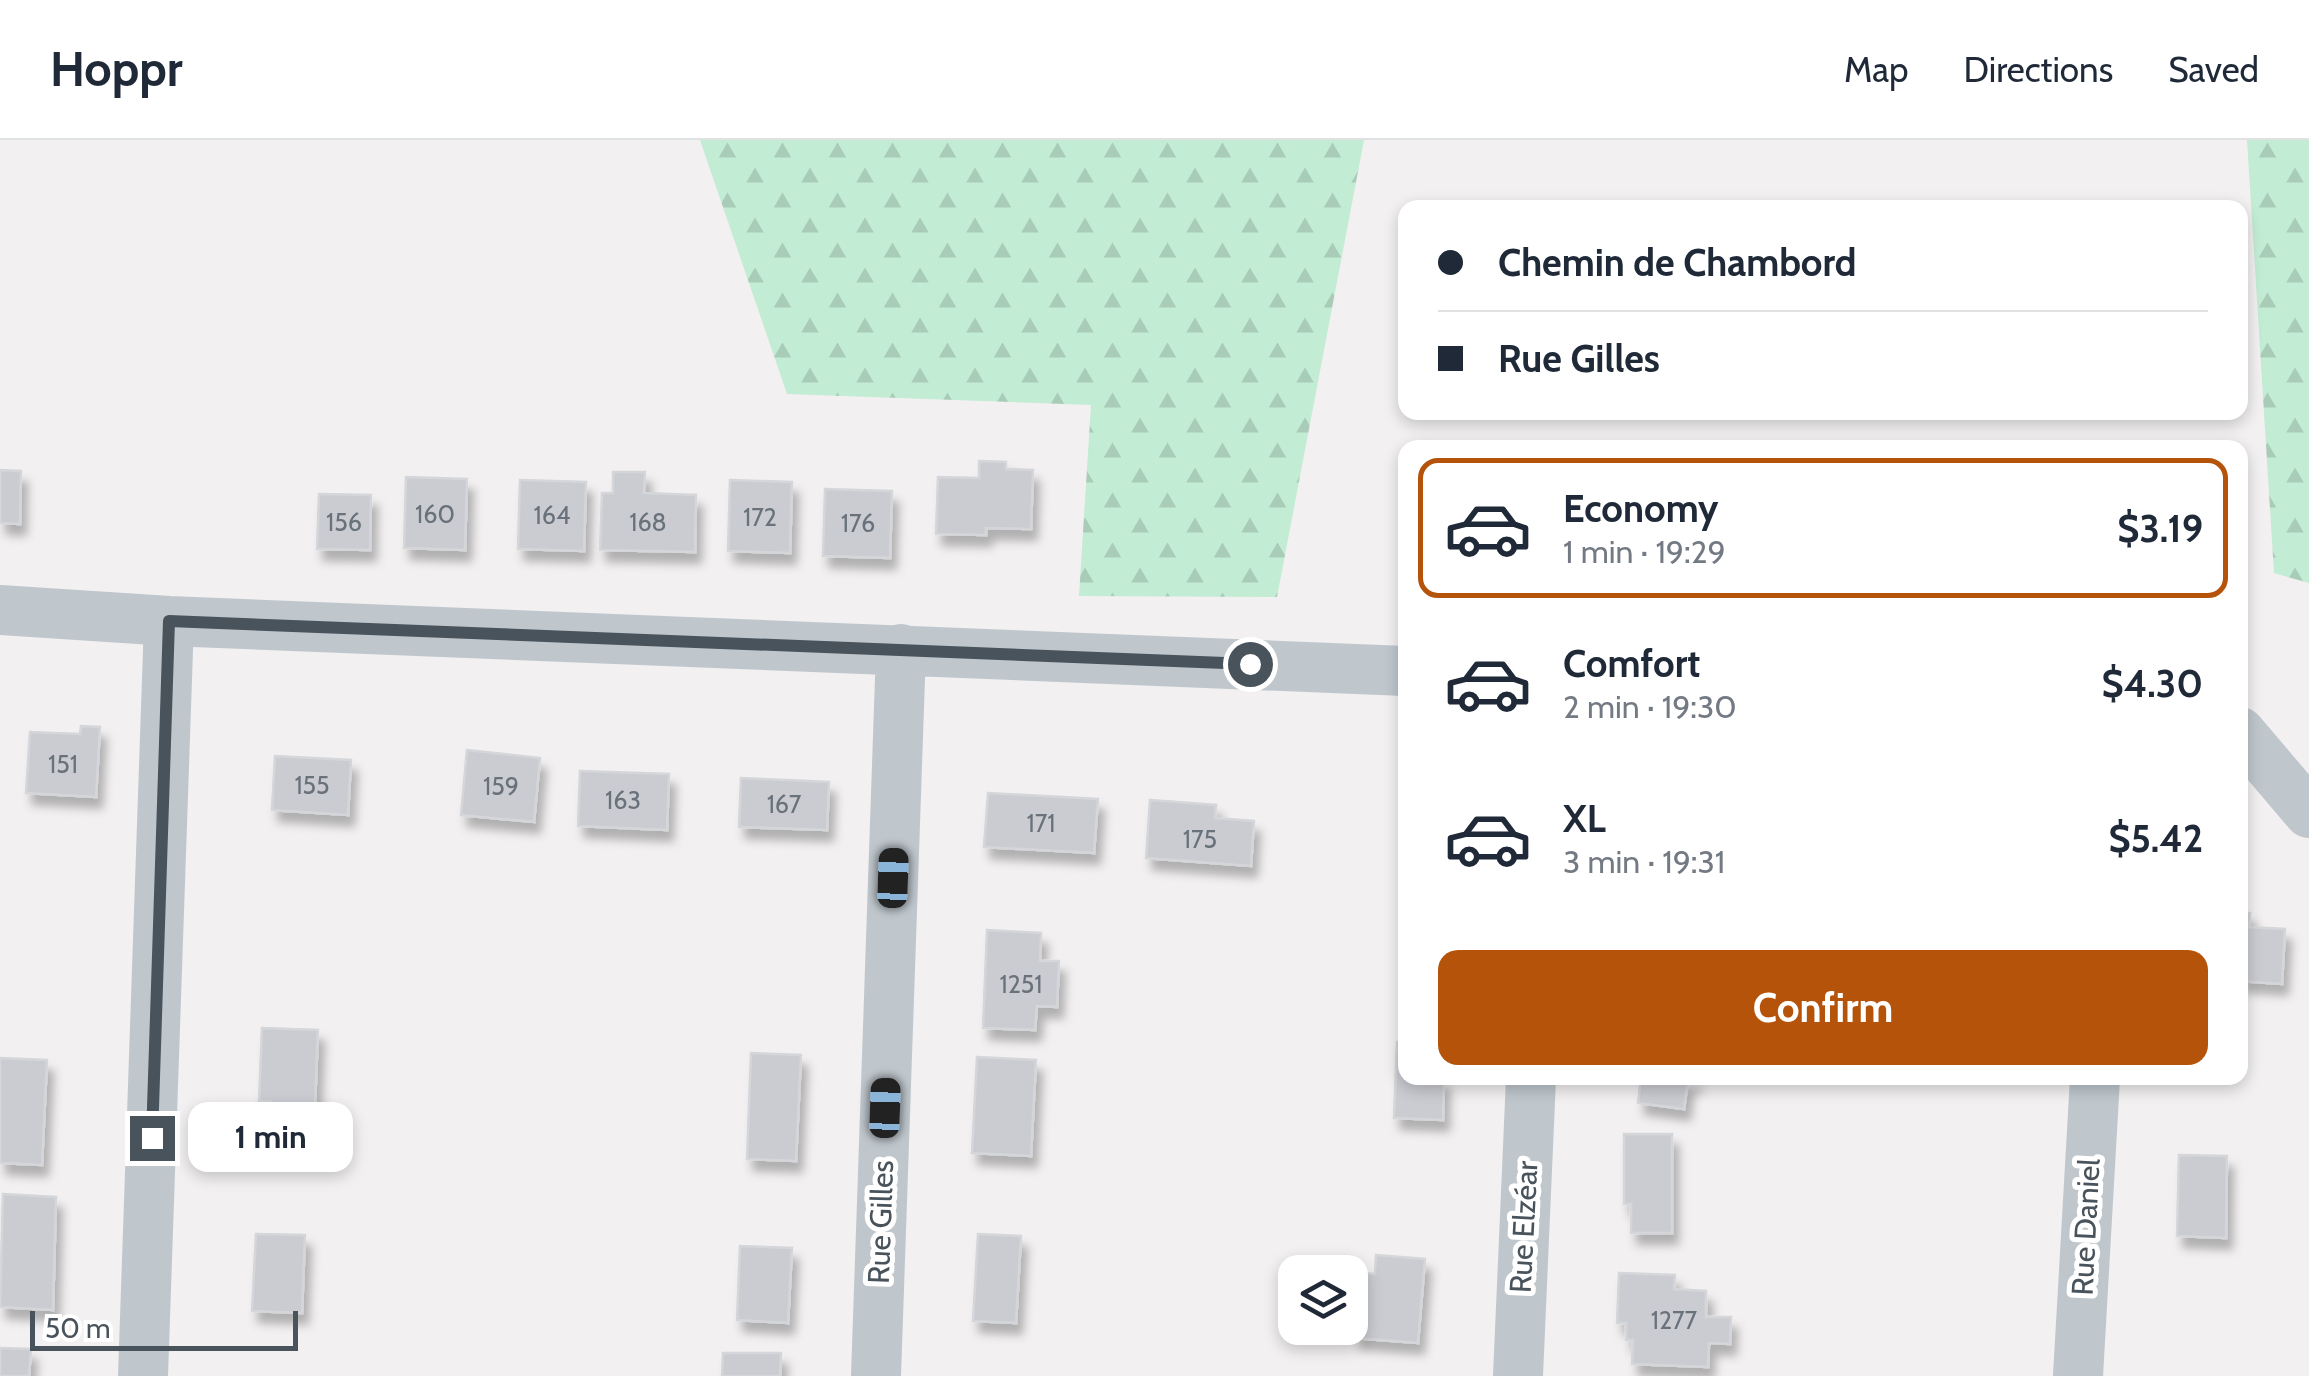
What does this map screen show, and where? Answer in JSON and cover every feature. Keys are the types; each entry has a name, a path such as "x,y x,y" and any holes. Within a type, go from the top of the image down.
{"street":[{"path":"0,610 169,621 1398,671"},
{"path":"143,1376 169,621"},
{"name":"Rue Gilles","path":"876,1376 901,649"},
{"path":"2248,741 2309,813"},
{"name":"Rue Elzéar","path":"1518,1376 1531,1085"},
{"name":"Rue Daniel","path":"2078,1376 2095,1085"}],"green space":[{"path":"700,140 1364,140 1277,597 1079,596 1091,405 787,394"},
{"path":"2247,140 2309,140 2309,583 2274,573"}],"building":[{"path":"979,461 1006,462 1006,469 1033,470 1031,529 986,528 986,535 936,534 938,477 979,478"},
{"path":"0,470 21,471 20,524 0,523"},
{"path":"613,472 645,472 644,493 696,495 695,552 600,550 602,493 613,493"},
{"path":"406,477 467,479 465,550 404,548"},
{"path":"520,480 586,482 584,551 518,549"},
{"path":"730,480 792,482 790,553 728,551"},
{"path":"825,489 892,491 890,558 823,556"},
{"path":"319,494 371,495 370,550 317,549"},
{"path":"81,726 100,727 96,797 26,793 30,732 80,734"},
{"path":"467,750 540,758 534,822 461,815"},
{"path":"275,756 351,760 348,815 272,810"},
{"path":"580,771 669,774 667,830 578,826"},
{"path":"741,778 829,782 827,830 739,827"},
{"path":"988,793 1098,799 1094,853 984,847"},
{"path":"1150,800 1216,805 1215,818 1254,821 1251,866 1146,858"},
{"path":"2248,913 2249,927 2285,929 2282,984 2248,982"},
{"path":"987,930 1041,933 1040,961 1059,961 1057,1007 1037,1006 1035,1030 983,1028"},
{"path":"262,1028 318,1030 314,1130 270,1129 271,1102 259,1101"},
{"path":"1398,1042 1398,1085 1444,1085 1443,1120 1394,1118"},
{"path":"751,1053 801,1055 796,1161 747,1159"},
{"path":"977,1057 1036,1060 1031,1156 972,1153"},
{"path":"0,1058 47,1060 42,1165 0,1163"},
{"path":"1640,1085 1687,1085 1684,1109 1638,1103"},
{"path":"1624,1134 1672,1134 1672,1233 1631,1233 1631,1204 1624,1204"},
{"path":"2179,1155 2227,1156 2226,1238 2177,1236"},
{"path":"3,1194 56,1197 53,1310 0,1307"},
{"path":"256,1234 305,1235 302,1313 252,1311"},
{"path":"978,1234 1021,1236 1016,1323 973,1321"},
{"path":"740,1246 792,1248 788,1323 737,1320"},
{"path":"1376,1255 1425,1259 1418,1343 1368,1339 1368,1274 1375,1274"},
{"path":"1619,1273 1675,1275 1674,1289 1706,1291 1706,1317 1731,1317 1730,1344 1709,1343 1708,1367 1632,1364 1633,1340 1626,1340 1626,1323 1617,1323"},
{"path":"0,1348 31,1349 29,1376 0,1376"},
{"path":"723,1353 781,1353 780,1376 722,1376"}],"route":[{"path":"152,1138 169,621 1250,664"}]}
